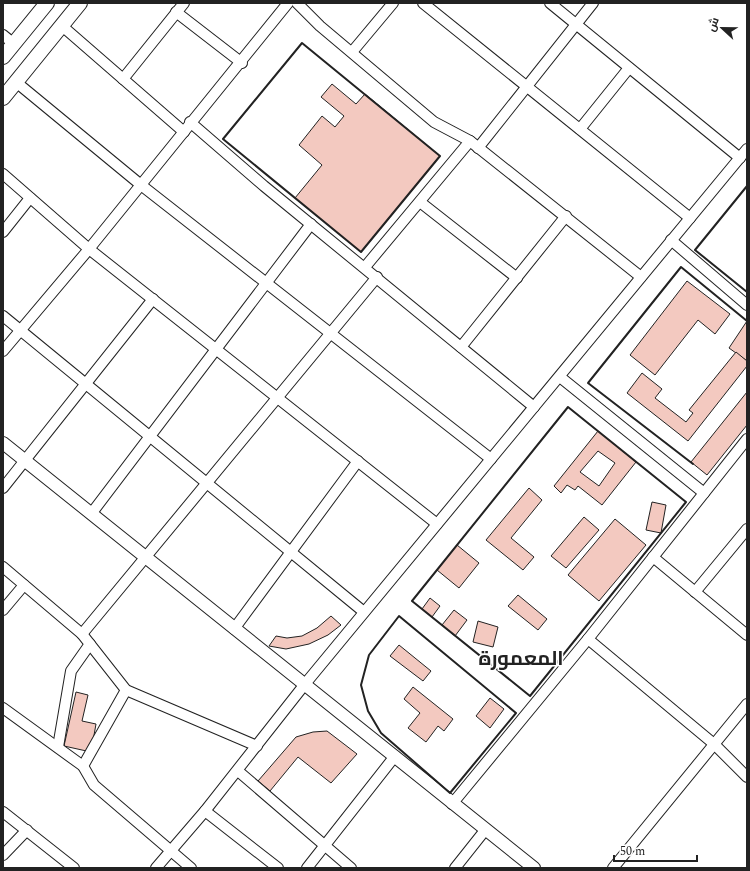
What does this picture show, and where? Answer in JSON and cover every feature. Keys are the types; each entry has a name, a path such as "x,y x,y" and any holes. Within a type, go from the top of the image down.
{"main road":[{"path":"3,98 80,3"},
{"path":"3,57 8,39 42,5"}],"street":[{"path":"123,79 184,3"},
{"path":"3,351 89,249 184,132 190,122 242,63 288,3"},
{"path":"297,3 320,26 434,122 470,141 641,277"},
{"path":"352,52 393,3"},
{"path":"423,3 690,218"},
{"path":"550,3 740,158"},
{"path":"478,148 593,3"},
{"path":"176,12 242,63"},
{"path":"61,25 184,132"},
{"path":"580,130 629,68"},
{"path":"16,82 141,184 491,459"},
{"path":"190,122 534,407"},
{"path":"365,267 470,141"},
{"path":"156,868 238,771 305,684 364,612 747,149"},
{"path":"3,174 89,249 437,524"},
{"path":"3,232 30,198"},
{"path":"420,202 517,278"},
{"path":"461,347 566,216"},
{"path":"91,514 312,224"},
{"path":"671,240 747,305"},
{"path":"82,634 377,277"},
{"path":"3,488 87,385 153,300"},
{"path":"3,316 364,612"},
{"path":"560,376 704,492"},
{"path":"452,804 588,639 747,439"},
{"path":"3,443 234,629 395,756 452,804 486,829 534,868"},
{"path":"234,629 358,461"},
{"path":"695,592 747,529"},
{"path":"653,557 747,635"},
{"path":"3,567 82,634 126,690 257,746"},
{"path":"3,610 24,585"},
{"path":"588,639 714,744 747,777"},
{"path":"58,748 70,675 73,668 90,644"},
{"path":"84,766 126,690"},
{"path":"613,868 747,704"},
{"path":"3,708 84,766 94,785 191,868"},
{"path":"307,868 395,756"},
{"path":"238,771 351,868"},
{"path":"205,811 278,868"},
{"path":"3,812 74,868"},
{"path":"455,868 486,829"},
{"path":"3,855 27,830"}],"building":[{"path":"332,84 356,104 365,94 440,156 361,252 295,198 322,165 299,145 322,116 335,127 344,116 321,97"},
{"path":"687,281 730,314 715,334 698,320 655,375 630,355"},
{"path":"747,321 747,361 729,348"},
{"path":"736,352 747,361 747,366 688,441 627,393 642,373 662,389 655,398 686,422 693,413 689,410"},
{"path":"747,392 747,425 707,475 691,462"},
{"path":"598,431 636,462 602,505 578,486 575,490 567,485 561,493 554,486","holes":["598,451 615,463 599,486 580,472"]},
{"path":"529,488 542,500 511,538 534,557 523,570 486,540"},
{"path":"652,502 666,505 661,533 646,530"},
{"path":"584,517 599,530 566,568 551,556"},
{"path":"615,519 646,545 599,601 568,575"},
{"path":"457,545 479,563 459,588 437,570"},
{"path":"518,595 547,619 538,630 508,606"},
{"path":"430,598 440,606 432,617 422,609"},
{"path":"454,610 467,620 455,636 442,625"},
{"path":"331,616 341,625 328,635 309,644 286,649 269,646 276,636 287,638 302,636 317,628"},
{"path":"478,621 498,627 493,647 473,642"},
{"path":"399,645 431,671 423,681 390,656"},
{"path":"413,687 453,719 444,731 438,726 426,742 408,728 420,713 404,699"},
{"path":"76,692 88,695 82,721 96,724 91,752 64,746"},
{"path":"490,698 504,709 490,728 476,716"},
{"path":"327,731 357,754 331,783 298,757 270,791 258,781 296,737 313,732"}],"wall":[{"path":"302,43 440,156 361,252 223,139 302,43"},
{"path":"747,186 695,250 747,292"},
{"path":"693,464 588,383 681,267 747,321"},
{"path":"568,407 686,502 530,696 412,601 568,407"},
{"path":"399,616 516,713 450,793 381,733 368,711 361,685 369,655 399,616"}],"district":[{"name":"المعمورة","path":"521,658"}]}
